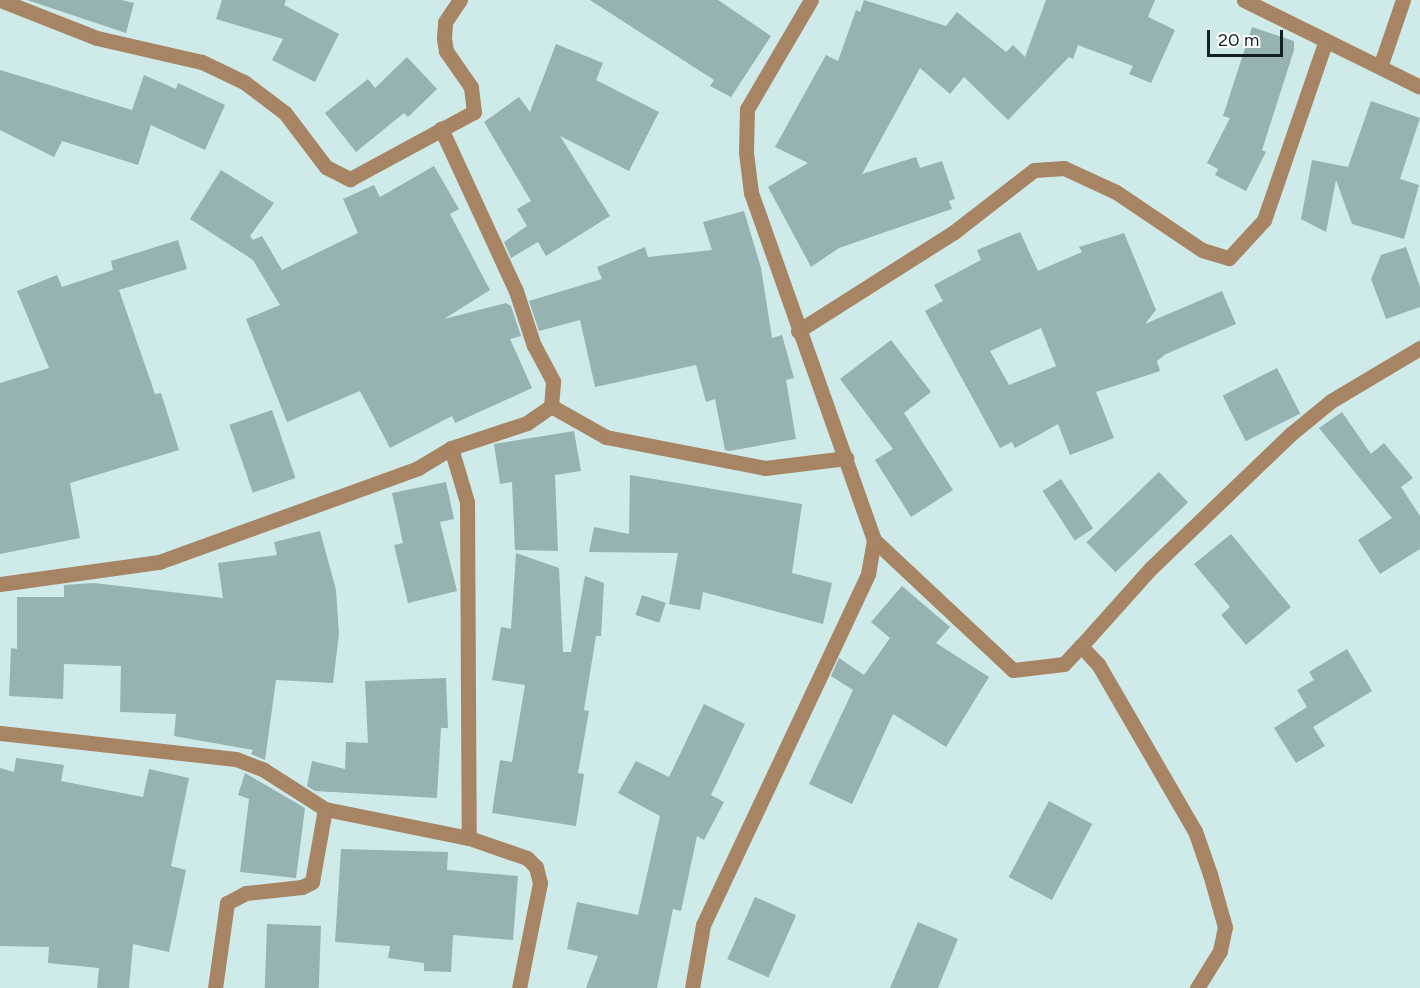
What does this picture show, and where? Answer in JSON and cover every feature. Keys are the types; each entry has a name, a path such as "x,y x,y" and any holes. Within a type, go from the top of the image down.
{"street":[{"path":"0,0 97,38 202,62 244,82 285,113 326,167 350,179 474,112 476,105 444,38 445,22 460,0"},
{"path":"811,0 747,109 745,128 751,193 798,331 874,540 1013,670 1064,664 1151,568 1292,433 1331,401 1420,348"},
{"path":"1244,0 1420,87"},
{"path":"1380,67 1403,0"},
{"path":"798,331 954,232 1034,170 1064,168 1116,192 1202,249 1229,258 1264,220 1326,40"},
{"path":"441,129 516,291 534,346 553,381 551,406"},
{"path":"0,584 159,562 418,468 451,448 527,423 551,406"},
{"path":"551,406 606,437 765,468 846,458"},
{"path":"451,448 467,502 469,838"},
{"path":"692,988 703,925 868,574 874,540"},
{"path":"1081,646 1098,664 1195,831 1210,874 1225,927 1220,951 1197,988"},
{"path":"0,733 236,759 264,770 325,809 469,838 526,858 536,867 540,883 519,988"},
{"path":"215,988 227,903 246,893 302,887 312,882 325,809"}],"building":[{"path":"27,0 122,0 134,3 126,33"},
{"path":"222,0 286,0 284,5 339,34 315,82 272,60 283,39 216,19"},
{"path":"590,0 718,0 771,36 731,97 710,86 714,80"},
{"path":"864,0 946,26 957,12 1006,52 1013,45 1025,57 1046,0 1155,0 1148,17 1175,30 1151,83 1129,74 1133,66 1078,45 1073,59 1069,57 1008,120 964,77 950,94 920,68 862,174 916,157 920,168 942,161 955,199 949,201 952,209 839,248 811,267 768,187 808,163 775,147 826,55 838,61 856,10 860,12"},
{"path":"1252,27 1294,41 1294,50 1262,150 1266,152 1246,191 1215,175 1218,169 1207,163 1230,118 1223,116"},
{"path":"556,44 603,63 596,80 659,112 629,171 560,136 610,216 546,256 538,242 511,258 504,242 527,226 517,209 531,201 484,122 519,97 530,112"},
{"path":"407,57 437,89 408,117 404,113 356,152 325,113 368,79 375,88"},
{"path":"0,70 132,110 144,75 176,89 178,83 225,105 205,150 151,125 138,165 62,141 54,157 0,130"},
{"path":"1371,101 1420,118 1400,179 1419,185 1404,239 1352,224 1336,180 1326,232 1301,219 1312,160 1348,167"},
{"path":"434,166 459,209 450,214 490,290 444,319 506,303 511,306 521,336 510,339 532,388 455,423 452,416 390,448 360,391 287,422 246,319 280,305 253,260 190,219 221,170 274,203 250,236 253,240 262,236 282,270 358,233 343,199 374,185 380,197"},
{"path":"744,211 761,268 772,338 782,335 794,378 786,380 796,439 729,451 725,450 715,399 706,402 696,365 595,387 580,320 539,331 529,301 602,279 597,267 645,247 648,257 712,250 703,222"},
{"path":"1020,232 1038,271 1082,252 1079,247 1124,233 1156,310 1145,324 1222,291 1236,324 1166,354 1157,361 1160,371 1096,392 1114,438 1070,455 1058,424 1015,448 1012,442 1000,448 925,311 943,301 934,285 981,260 977,250","holes":["1041,328 1056,366 1009,385 990,351"]},
{"path":"178,240 187,269 119,290 155,394 161,393 179,450 70,483 80,538 0,554 0,383 49,368 17,291 57,275 62,287 113,270 111,261"},
{"path":"1406,247 1420,287 1420,307 1386,319 1371,279 1381,255"},
{"path":"891,340 931,392 904,413 953,490 911,517 875,460 893,449 840,379"},
{"path":"1277,368 1300,413 1246,441 1223,396"},
{"path":"272,410 295,478 253,493 229,425"},
{"path":"1342,412 1371,454 1384,443 1413,478 1401,487 1420,516 1420,549 1380,574 1358,540 1392,518 1319,428"},
{"path":"574,431 581,471 555,475 558,551 515,550 512,482 500,484 494,444"},
{"path":"1159,472 1188,502 1116,572 1086,542"},
{"path":"630,475 802,504 792,573 832,583 823,624 703,592 700,610 669,604 678,553 589,552 594,527 629,534"},
{"path":"1061,479 1093,528 1075,540 1043,491"},
{"path":"446,482 454,519 440,522 457,591 408,603 394,545 403,543 392,493"},
{"path":"320,531 336,590 339,634 333,683 276,680 265,760 251,754 253,750 174,736 176,714 120,712 121,666 64,664 63,699 9,696 11,648 17,649 17,597 64,597 64,585 94,583 223,598 218,563 277,555 274,542"},
{"path":"1231,534 1291,607 1246,645 1221,615 1230,607 1194,564"},
{"path":"516,553 559,568 563,652 571,652 585,576 604,583 601,636 596,636 584,710 589,711 578,773 584,774 576,826 492,813 500,760 512,762 525,685 492,680 501,627 511,629"},
{"path":"902,586 950,627 936,643 989,677 946,747 893,714 852,804 809,784 853,690 831,676 839,658 864,675 890,638 871,622"},
{"path":"642,595 666,603 659,623 636,615"},
{"path":"1347,649 1372,691 1313,727 1325,746 1296,763 1274,728 1307,707 1297,690 1314,680 1309,672"},
{"path":"446,678 448,728 441,728 437,798 315,791 307,786 312,761 345,769 346,742 368,743 365,681"},
{"path":"704,704 745,724 711,795 724,802 704,840 697,836 681,911 673,909 657,988 586,988 598,956 567,949 577,902 638,915 660,816 618,793 636,761 669,777"},
{"path":"16,758 64,765 61,781 143,797 149,769 189,778 171,866 186,870 169,952 133,944 129,988 97,988 99,968 48,963 49,947 0,946 0,768 14,772"},
{"path":"245,773 305,808 296,878 240,872 249,799 238,795"},
{"path":"1049,801 1092,824 1052,900 1009,877"},
{"path":"341,849 448,852 447,870 518,876 513,940 453,935 451,972 424,971 424,963 388,958 390,946 335,942"},
{"path":"755,897 796,915 768,977 727,959"},
{"path":"918,922 958,939 938,988 890,988"},
{"path":"267,924 321,926 319,988 265,988"}]}
